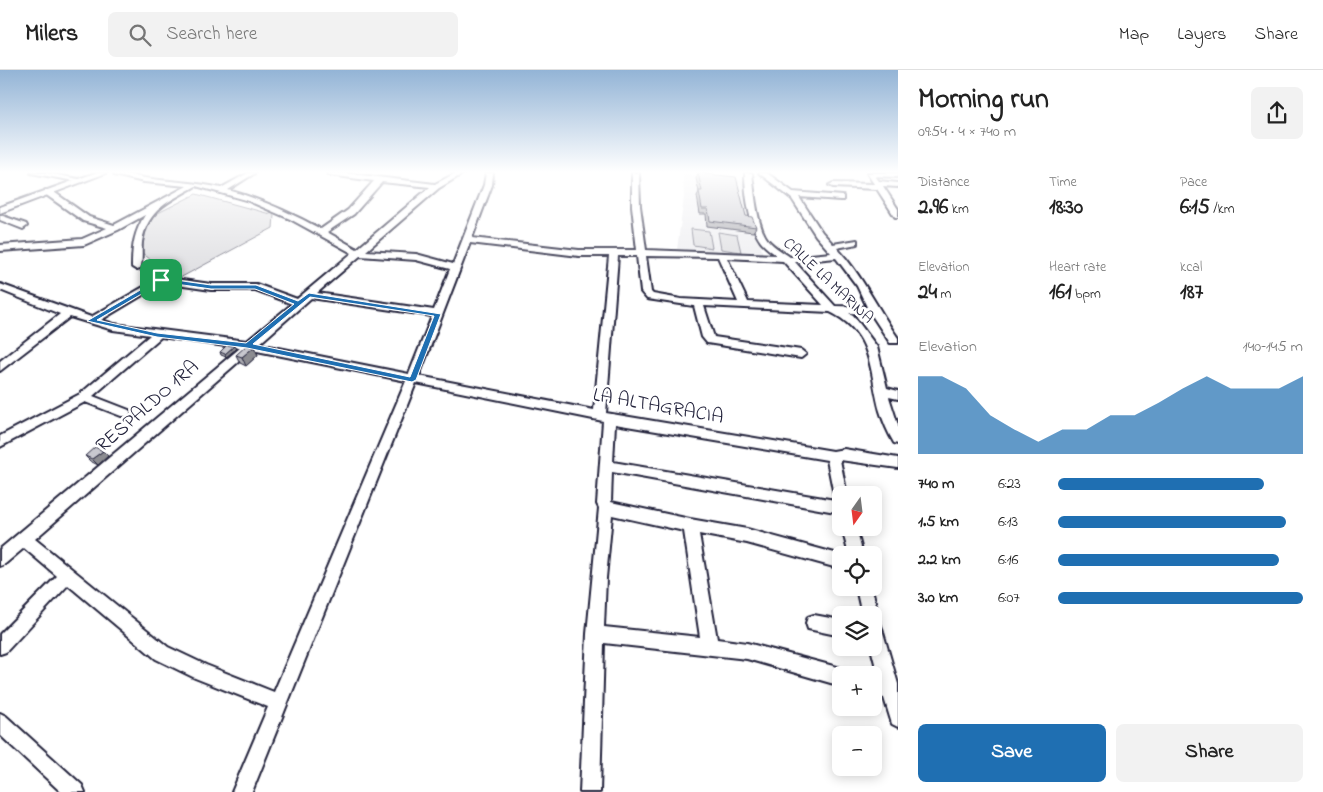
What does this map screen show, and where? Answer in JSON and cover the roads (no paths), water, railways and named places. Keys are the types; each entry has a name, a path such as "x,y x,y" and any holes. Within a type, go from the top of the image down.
{"street":[{"path":"70,207 86,219 115,228"},
{"path":"0,248 84,242 156,207"},
{"path":"137,267 136,240 156,207"},
{"path":"271,207 358,253 416,257 456,268"},
{"path":"320,232 351,212 356,207"},
{"name":"RESPALDO 1RA","path":"0,559 247,345 309,295 412,207"},
{"path":"242,792 280,703 350,526 412,380 480,207"},
{"path":"636,207 643,252 646,292 650,297 664,301 874,311"},
{"name":"CALLE LA MARINA","path":"753,207 760,234 771,248 786,259 832,309 849,317 872,347 886,412 898,439"},
{"path":"800,207 818,234 838,255 862,286 874,311 894,340"},
{"path":"0,217 23,226"},
{"path":"467,240 579,253 614,254 643,252 786,259 838,255"},
{"path":"830,247 854,242"},
{"path":"590,792 594,748 597,580 606,507 604,504 607,466 605,417 614,254"},
{"path":"721,255 744,304"},
{"path":"91,321 161,280 211,287 256,287 299,303"},
{"name":"LA ALTAGRACIA","path":"0,287 91,321 157,335 247,345 412,380 605,417 833,456 844,454 898,463"},
{"path":"309,295 438,314"},
{"path":"698,303 706,337 711,340 801,354"},
{"path":"1,366 68,313"},
{"path":"858,328 887,330"},
{"path":"0,442 84,397 157,335"},
{"path":"882,391 898,395"},
{"path":"84,397 125,413"},
{"path":"833,456 839,486"},
{"path":"607,466 832,505"},
{"path":"606,507 690,526 748,536 832,559"},
{"path":"690,526 710,646"},
{"path":"24,539 162,653 201,672 280,703"},
{"path":"0,646 67,576"},
{"path":"814,623 832,626"},
{"path":"595,634 747,651 832,675"},
{"path":"882,656 894,692 898,718"},
{"path":"882,688 894,692"},
{"path":"0,722 75,792"}]}
